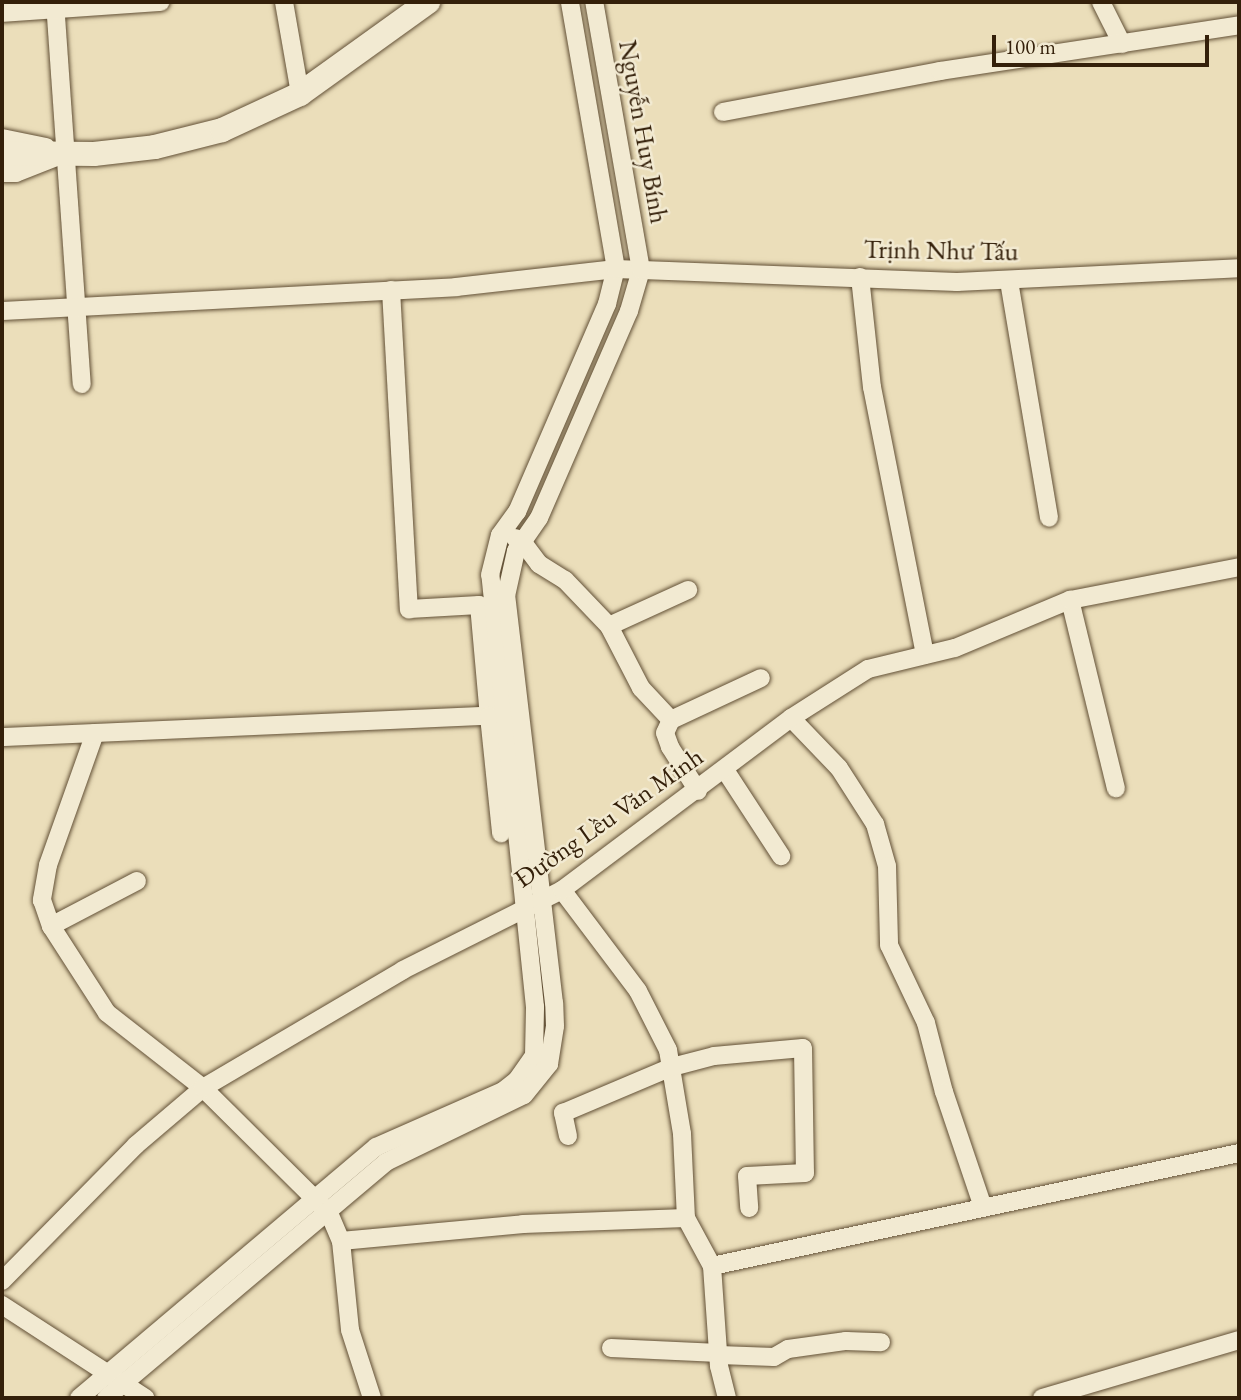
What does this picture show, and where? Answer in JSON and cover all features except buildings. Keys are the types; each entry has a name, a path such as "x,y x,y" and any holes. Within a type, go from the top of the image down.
{"main road":[{"path":"2,153 94,154 186,141 264,113 300,94 428,2"}],"street":[{"path":"2,13 55,6 158,2"},
{"path":"284,2 300,94"},
{"path":"79,1398 115,1378 329,1213 402,1152 503,1091 517,1080 534,1056 537,1030 492,622 490,575 500,535 517,512 607,304 616,269 570,2"},
{"name":"Nguyễn Huy Bính","path":"594,2 641,270"},
{"path":"1101,2 1122,44"},
{"path":"55,6 82,384"},
{"path":"723,112 940,71 1239,25"},
{"path":"2,138 66,153"},
{"path":"2,173 16,173 66,153"},
{"name":"Trịnh Như Tấu","path":"2,311 391,290 616,269 1009,281 1239,268"},
{"path":"158,1345 315,1196 376,1147 524,1095 549,1064 555,1026 544,900 506,596 521,540 539,518 629,311 641,270"},
{"path":"860,276 872,387 925,655"},
{"path":"1009,281 1048,518"},
{"path":"391,290 409,609 480,605 501,833"},
{"path":"500,535 521,540 539,564 565,580 608,626 641,688 671,720"},
{"name":"Đường Lều Văn Minh","path":"2,1281 136,1146 202,1088 403,971 562,890 698,791 791,718 868,669 955,648 1070,600 1239,566"},
{"path":"608,626 688,590"},
{"path":"1070,600 1116,788"},
{"path":"698,791 670,747 665,733 671,720 761,678"},
{"path":"2,737 489,716"},
{"path":"791,718 839,768 874,824 887,866 889,945 926,1023 944,1092 983,1207"},
{"path":"95,733 48,865 42,900 51,926 107,1013 202,1088 315,1196 329,1213 341,1241 350,1330 372,1398"},
{"path":"725,769 781,856"},
{"path":"51,926 137,881"},
{"path":"562,890 654,1016 672,1067 682,1134 686,1218 712,1266 719,1354 727,1398"},
{"path":"568,1136 563,1114 672,1067 714,1056 803,1048 805,1173 747,1176 749,1208"},
{"path":"712,1266 1239,1153"},
{"path":"341,1241 523,1224 686,1218"},
{"path":"2,1305 145,1398"},
{"path":"1042,1398 1239,1340"},
{"path":"611,1348 774,1357 788,1349 846,1341 881,1342"},
{"path":"106,1398 115,1378"}]}
